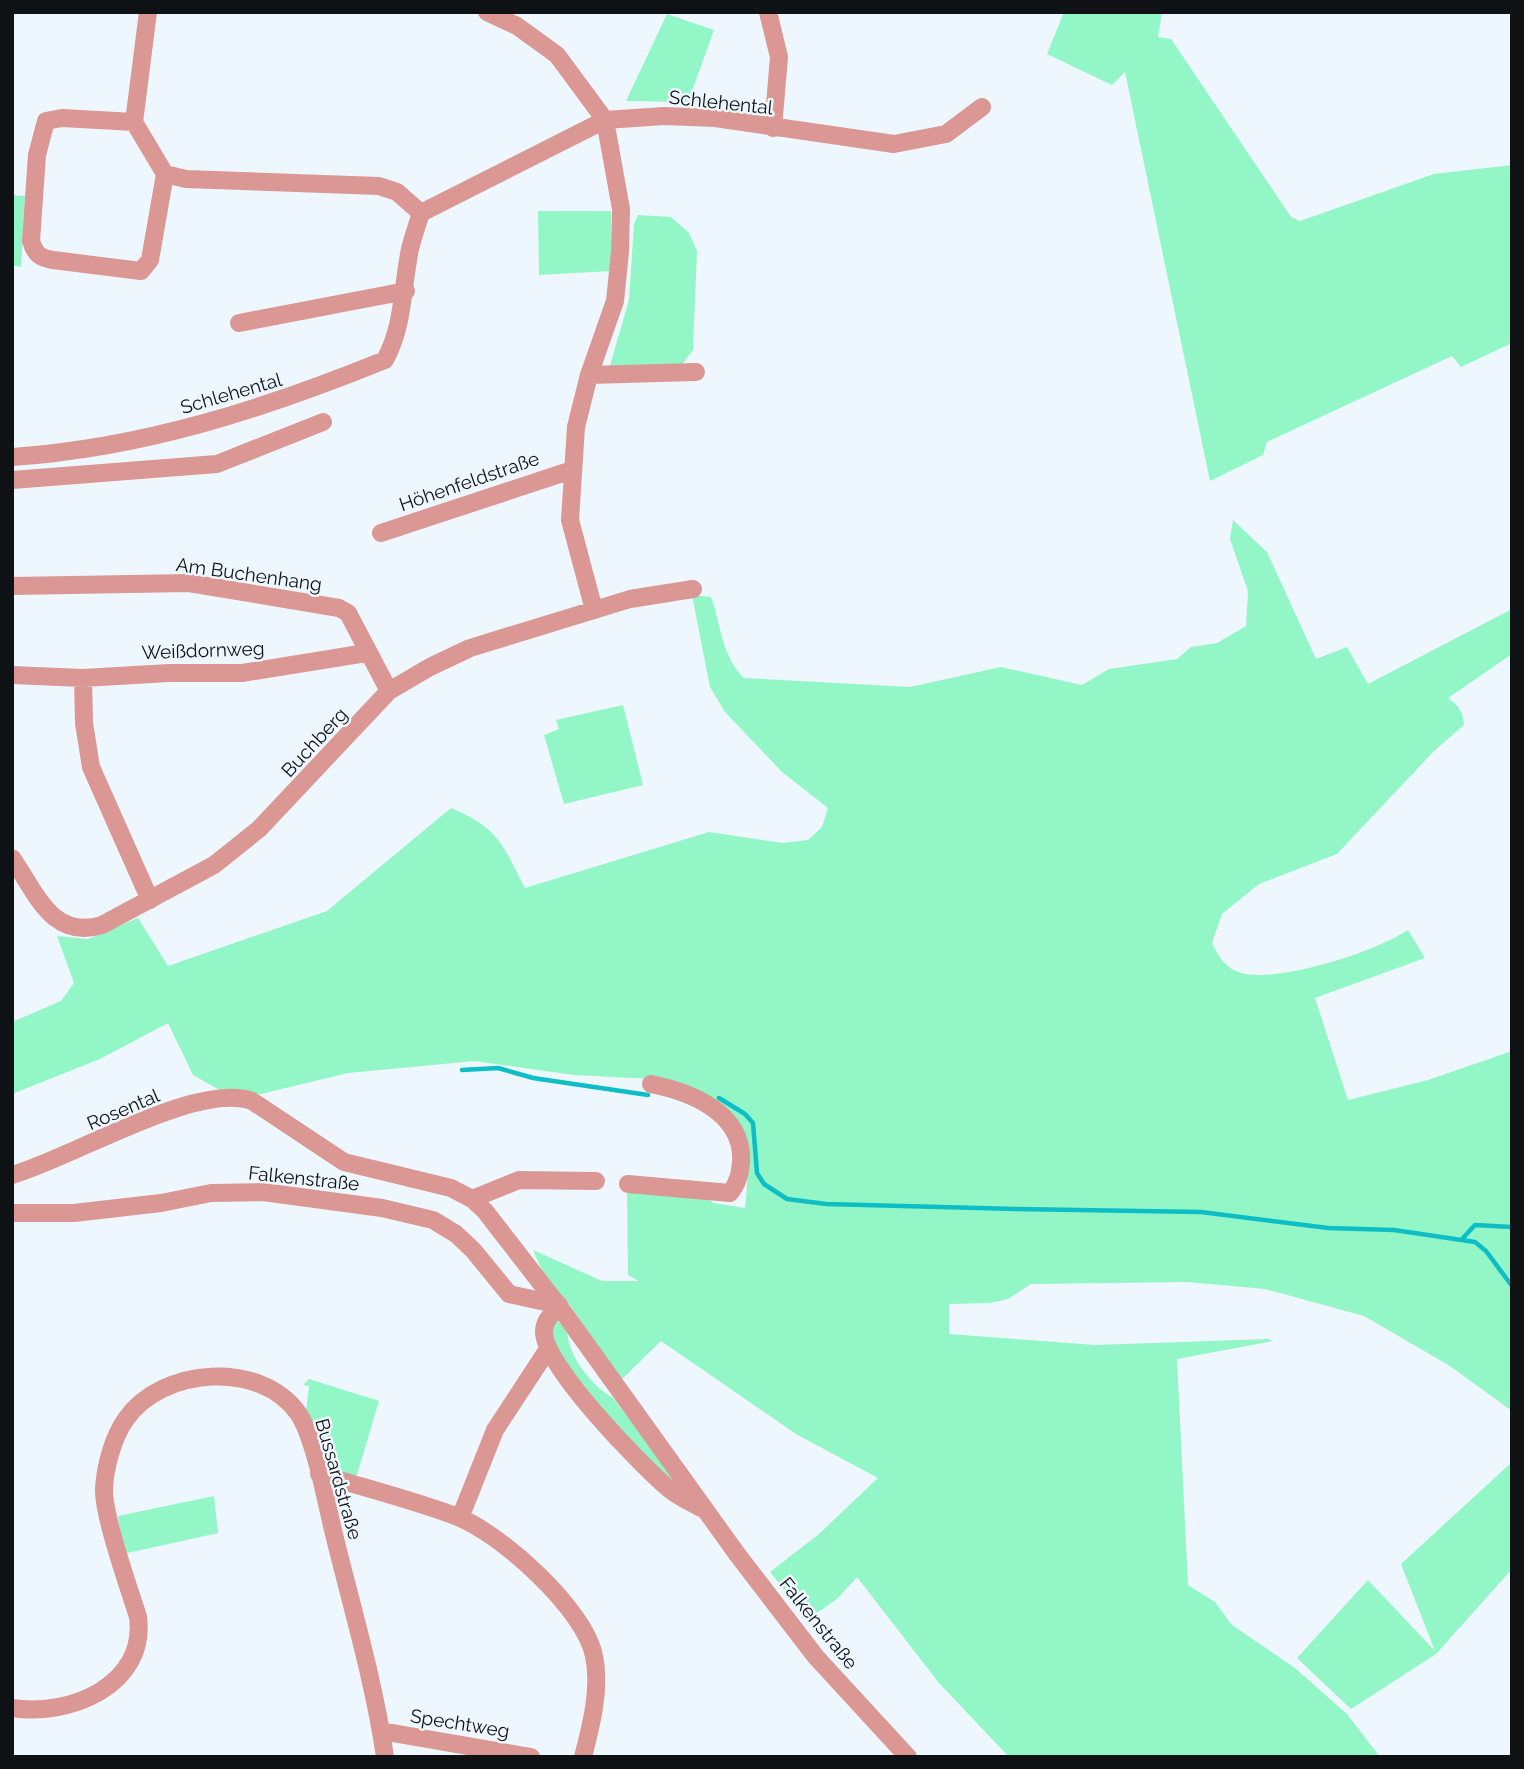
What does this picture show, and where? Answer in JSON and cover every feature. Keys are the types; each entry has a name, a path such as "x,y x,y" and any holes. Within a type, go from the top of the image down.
{"street":[{"path":"148,12 134,122 165,173 173,178 186,179 379,186 397,192 421,213"},
{"path":"487,12 517,26 557,55 605,120 621,209 615,301 589,375 576,427 572,470 570,520 594,610"},
{"path":"768,12 779,58 773,128"},
{"name":"Schlehental","path":"12,457 77,452 144,440 289,399 385,360 397,330 406,291 410,251 421,213 605,120 664,116 715,118 894,144 946,134 982,107"},
{"path":"134,122 62,118 46,121 37,155 31,241 34,251 41,258 141,271 150,260 165,173"},
{"path":"239,323 406,291"},
{"path":"589,375 696,372"},
{"path":"12,481 217,464 323,422"},
{"name":"Höhenfeldstraße","path":"381,533 572,470"},
{"name":"Am Buchenhang","path":"12,586 189,583 339,608 348,612 366,653 388,691"},
{"name":"Buchberg","path":"12,858 54,917 74,929 102,925 214,865 258,830 388,691 470,648 630,599 692,589"},
{"name":"Weißdornweg","path":"12,675 83,678 146,673 243,673 366,653"},
{"path":"83,678 84,723 91,767 150,900"},
{"path":"628,1184 730,1193 740,1173 739,1141 731,1124 695,1098 651,1084"},
{"name":"Rosental","path":"12,1175 55,1161 205,1099 234,1097 252,1101"},
{"name":"Falkenstraße","path":"252,1101 344,1162 451,1188 472,1199 498,1225 559,1305 705,1510 816,1657 908,1757"},
{"path":"472,1199 519,1180 596,1181"},
{"name":"Falkenstraße","path":"12,1213 74,1213 161,1203 211,1193 263,1192 382,1208 433,1220 456,1234 473,1250 509,1294 559,1305"},
{"path":"460,1518 495,1430 548,1349 544,1334 546,1320 559,1305"},
{"name":"Falkenstraße","path":"548,1349 558,1368 591,1407 659,1480 705,1510"},
{"name":"Bussardstraße","path":"12,1708 62,1708 84,1700 109,1685 133,1656 140,1636 138,1617 104,1491 111,1454 126,1418 148,1398 185,1380 218,1377 257,1382 284,1399 299,1415 319,1474 385,1757"},
{"path":"319,1474 460,1518 500,1543 541,1577 576,1617 594,1656 596,1678 591,1726 583,1757"},
{"name":"Spechtweg","path":"381,1731 531,1757"}],"green space":[{"path":"1064,12 1162,12 1158,37 1171,39 1291,217 1300,221 1434,174 1512,165 1512,343 1461,367 1452,356 1267,442 1263,455 1210,481 1125,72 1112,85 1047,54"},
{"path":"667,14 714,30 688,102 626,101"},
{"path":"12,195 25,196 21,267 12,265"},
{"path":"538,211 611,211 611,271 539,275"},
{"path":"638,215 671,217 689,233 697,251 693,350 681,366 609,369 629,300 634,224"},
{"path":"1233,520 1267,552 1316,659 1347,647 1368,684 1512,609 1512,654 1448,698 1460,709 1464,725 1434,751 1337,854 1259,884 1222,914 1212,943 1223,961 1236,971 1258,975 1278,974 1351,956 1408,930 1425,958 1315,998 1348,1100 1428,1080 1512,1051 1512,1411 1450,1366 1364,1316 1265,1289 1187,1282 1031,1284 1008,1299 990,1303 949,1304 949,1334 1095,1345 1268,1339 1273,1341 1177,1359 1188,1585 1215,1602 1232,1625 1295,1668 1347,1714 1380,1757 1009,1757 939,1683 857,1577 837,1599 808,1619 770,1572 819,1534 878,1478 796,1434 661,1341 621,1380 570,1305 548,1284 533,1250 602,1281 639,1281 628,1275 627,1187 709,1198 713,1203 745,1208 747,1159 741,1130 653,1079 574,1075 475,1061 348,1073 261,1094 230,1096 193,1075 168,1023 100,1059 12,1094 12,1022 61,1001 74,983 57,936 88,939 138,918 168,966 327,911 451,808 489,830 504,849 525,888 709,832 783,843 808,840 822,827 828,808 782,772 725,712 710,687 692,595 711,597 727,651 744,678 910,687 1001,667 1082,685 1109,669 1177,659 1191,647 1217,643 1246,626 1248,591 1230,539"},
{"path":"623,705 643,785 564,804 544,735 559,729 556,720"},
{"path":"557,1320 567,1331 568,1341 582,1369 597,1386 613,1398 684,1491 652,1467 551,1348 553,1323"},
{"path":"309,1379 379,1401 356,1478 327,1468 306,1411 309,1386 303,1385"},
{"path":"1512,1462 1512,1569 1436,1654 1351,1709 1297,1658 1368,1580 1435,1651 1401,1564"},
{"path":"214,1496 218,1533 123,1554 118,1516"}],"waterway":[{"path":"462,1070 498,1068 533,1078 648,1095"},
{"path":"719,1098 745,1114 753,1123 757,1173 764,1184 787,1199 826,1204 1201,1212 1328,1228 1394,1230 1475,1242 1486,1251 1512,1286"},
{"path":"1463,1238 1475,1225 1512,1227"}]}
